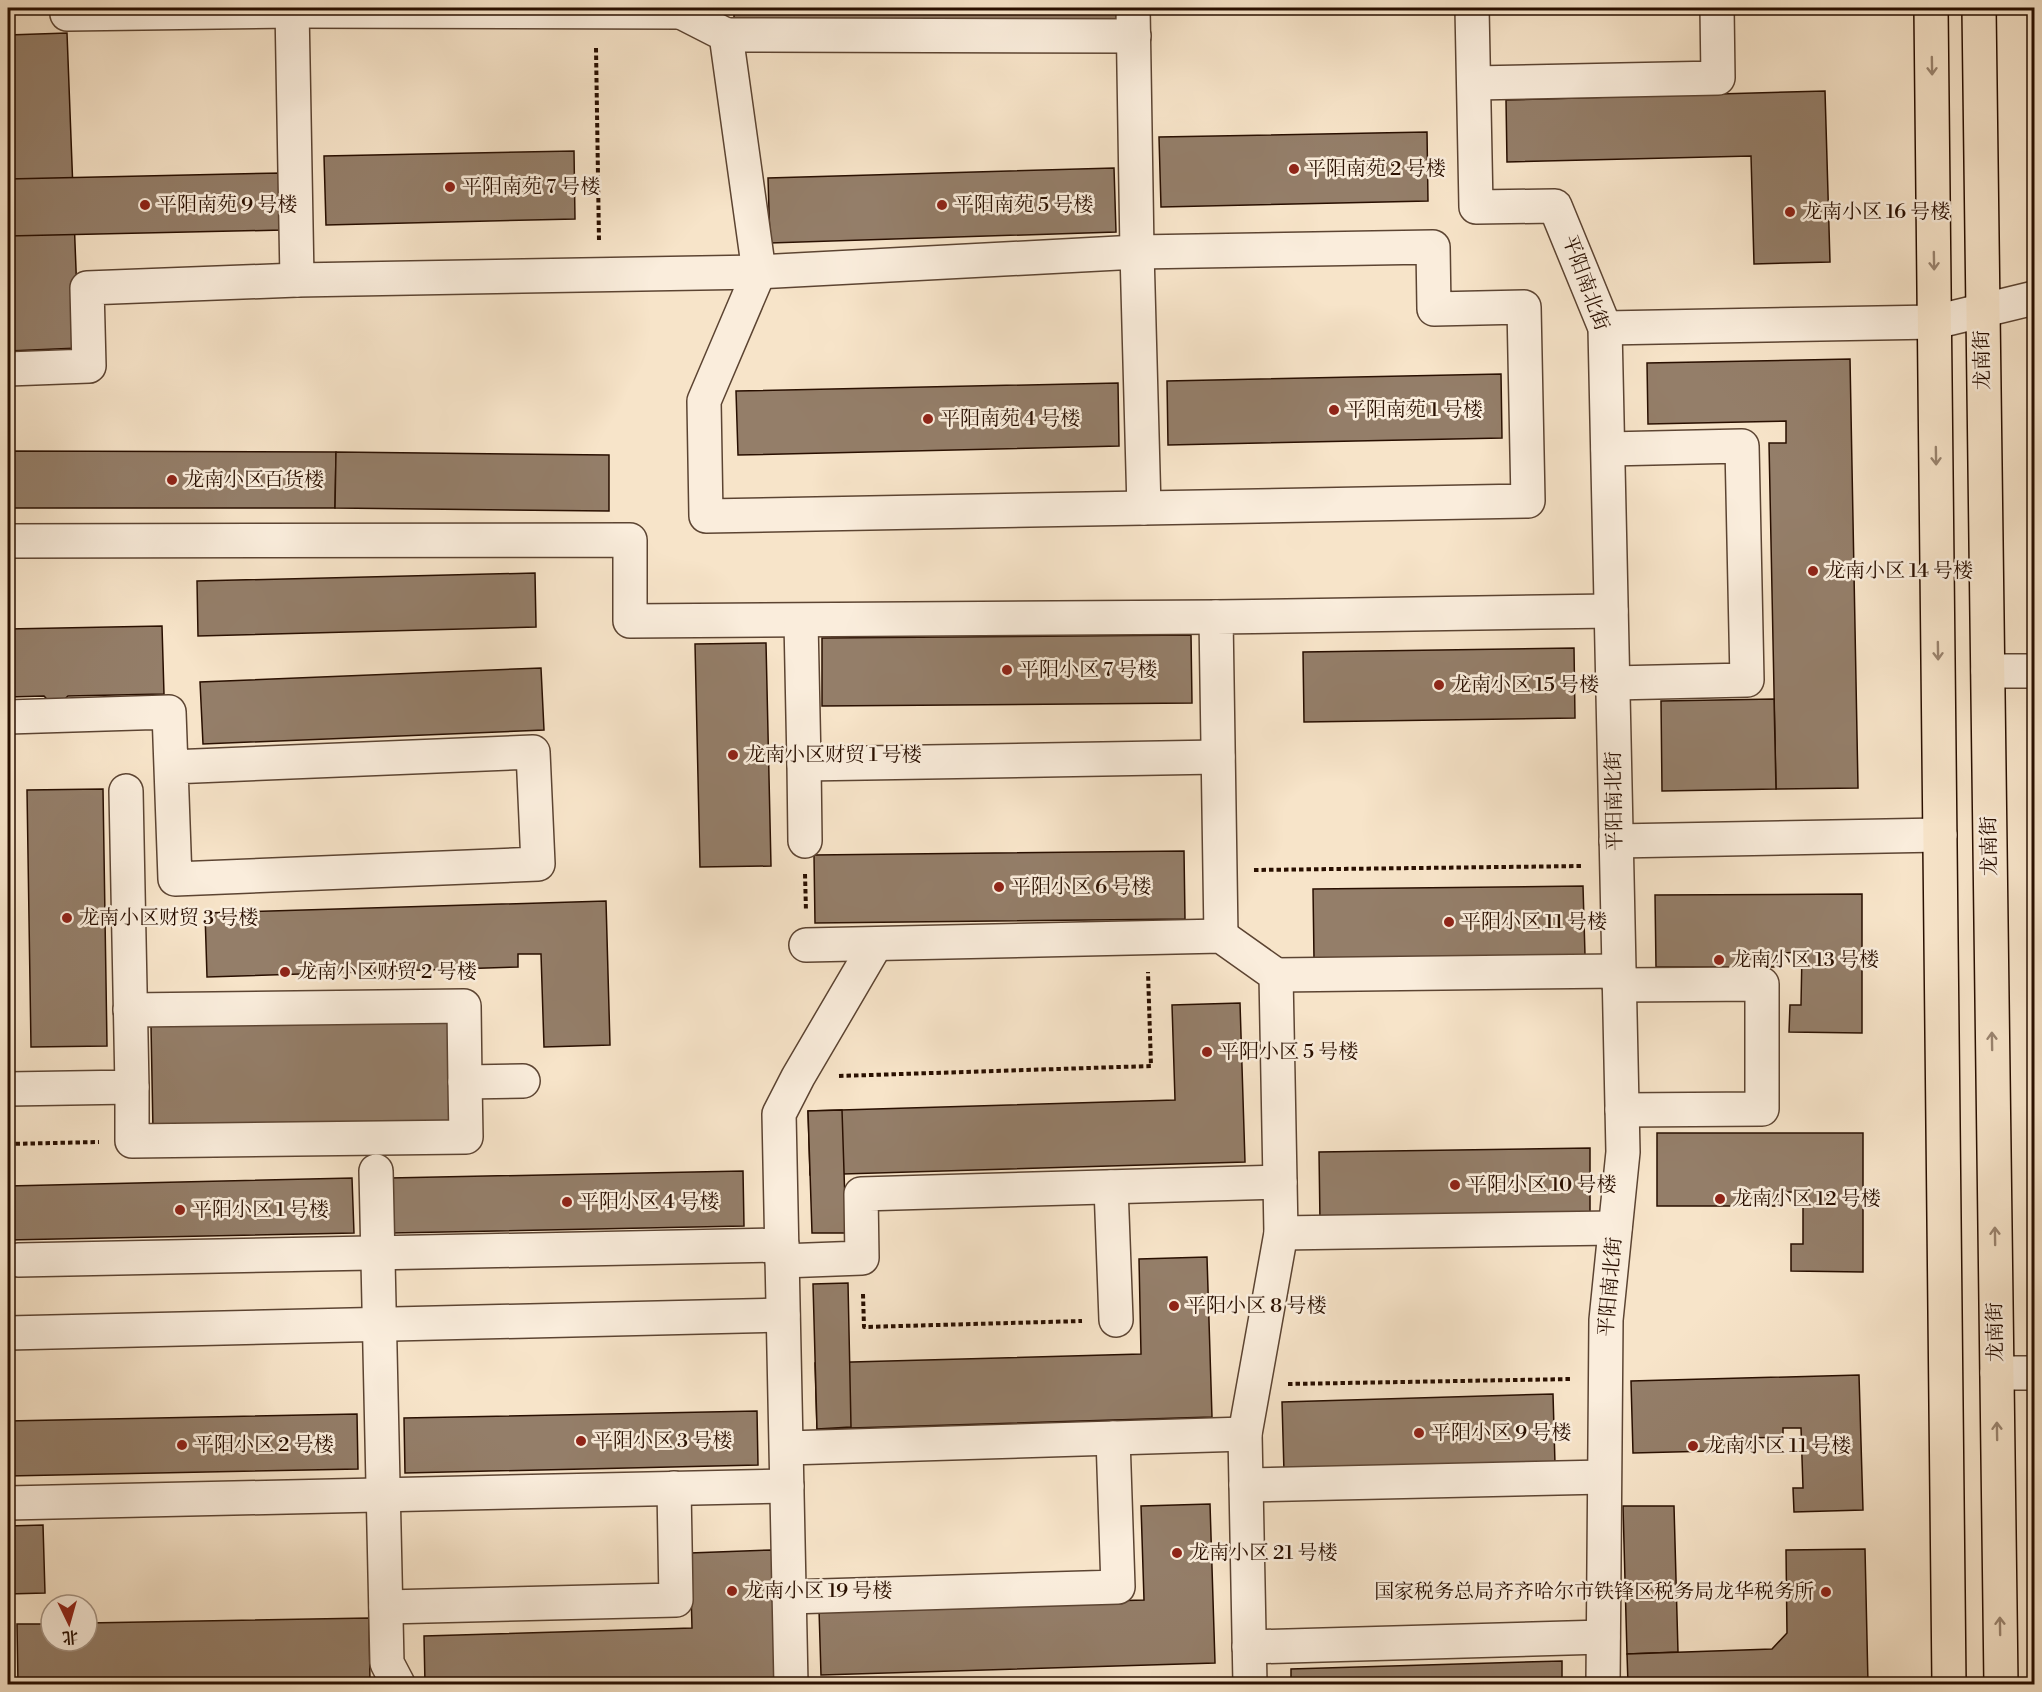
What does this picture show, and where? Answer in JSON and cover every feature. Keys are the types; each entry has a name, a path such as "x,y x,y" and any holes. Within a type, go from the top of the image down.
{"main road":[{"path":"1931,8 1949,1684"},
{"name":"龙南街","path":"1979,8 2001,1684"}],"street":[{"name":"平阳南北街","path":"1472,8 1476,207 1555,206 1605,328 1623,1152 1606,1320 1603,1684"},
{"path":"1474,83 1718,78 1717,8"},
{"path":"292,9 297,280"},
{"path":"67,14 292,9 596,12 681,10 726,35 1133,22 1144,508"},
{"path":"8,369 89,366 87,288 297,280 759,272 1137,252 1433,247 1434,309 1524,307 1528,501 706,516 704,401 759,272 726,35"},
{"path":"1605,328 1935,321 2034,298"},
{"path":"1608,449 1742,446 1748,680 1613,683"},
{"path":"8,541 630,540 630,621 1216,617 1611,611"},
{"path":"1216,617 1221,936"},
{"path":"801,621 805,841"},
{"path":"1988,672 2034,671"},
{"path":"8,717 169,712 175,879 538,864 533,752 171,767"},
{"path":"804,764 1218,757"},
{"path":"126,791 132,1141 466,1137 464,1006 130,1010"},
{"path":"1616,853 1940,835"},
{"path":"806,945 1221,936 1276,975 1619,978 1762,984 1762,1109 1622,1110"},
{"path":"791,1684 779,1114 798,1077 876,944"},
{"path":"1250,1684 1245,1434 1281,1233 1276,975"},
{"path":"465,1082 523,1081"},
{"path":"8,1089 132,1087"},
{"path":"376,1171 387,1663 398,1684"},
{"path":"18,1260 378,1253 782,1253 862,1258 861,1194 1280,1182"},
{"path":"1111,1187 1116,1320"},
{"path":"1281,1233 1615,1228"},
{"path":"8,1333 783,1315"},
{"path":"1997,1373 2034,1373"},
{"path":"787,1448 1245,1434"},
{"path":"789,1597 1118,1587 1113,1438"},
{"path":"1246,1485 1604,1477"},
{"path":"8,1503 787,1486"},
{"path":"386,1607 676,1600 674,1488"},
{"path":"1249,1647 1603,1637"}],"path":[{"path":"596,12 599,275"},
{"path":"805,841 806,945"},
{"path":"1220,871 1616,853"},
{"path":"798,1077 1151,1066 1147,938"},
{"path":"8,1144 132,1141"},
{"path":"862,1258 864,1326 1116,1320"},
{"path":"1254,1384 1605,1379"}],"building":[{"path":"734,8 1120,8 1120,19 734,20"},
{"path":"67,33 79,348 8,351 8,35"},
{"name":"龙南小区 16 号楼","path":"1825,91 1830,262 1754,264 1751,156 1507,162 1506,100"},
{"name":"平阳南苑 2 号楼","path":"1427,132 1428,201 1161,207 1159,137"},
{"name":"平阳南苑 7 号楼","path":"574,151 575,219 326,225 324,156"},
{"name":"平阳南苑 5 号楼","path":"1114,168 1116,232 770,243 768,178"},
{"name":"平阳南苑 9 号楼","path":"282,173 283,230 8,236 8,179"},
{"name":"龙南小区 14 号楼","path":"1850,359 1858,788 1776,789 1769,443 1786,443 1786,421 1648,424 1647,363"},
{"name":"平阳南苑 1 号楼","path":"1501,374 1502,438 1168,445 1167,381"},
{"name":"平阳南苑 4 号楼","path":"1118,383 1119,446 738,455 736,391"},
{"name":"龙南小区百货楼","path":"8,451 336,452 335,508 8,508"},
{"path":"336,452 609,455 609,511 335,508"},
{"path":"535,573 536,627 198,636 197,581"},
{"path":"162,626 164,694 68,696 55,708 44,696 8,697 8,629"},
{"name":"平阳小区 7 号楼","path":"1191,635 1192,703 822,706 822,638"},
{"name":"龙南小区财贸 1 号楼","path":"766,643 771,866 700,867 695,644"},
{"name":"龙南小区 15 号楼","path":"1574,648 1575,718 1304,722 1303,652"},
{"path":"541,668 544,730 203,744 200,682"},
{"path":"1774,699 1776,789 1662,791 1661,701"},
{"name":"龙南小区财贸 3 号楼","path":"103,789 107,1046 31,1047 27,790"},
{"name":"平阳小区 6 号楼","path":"1184,851 1185,919 815,923 814,855"},
{"name":"平阳小区 11 号楼","path":"1583,886 1585,955 1314,959 1313,889"},
{"name":"龙南小区 13 号楼","path":"1862,894 1862,1033 1789,1032 1790,1005 1801,1005 1802,952 1783,953 1783,967 1656,967 1655,895"},
{"name":"龙南小区财贸 2 号楼","path":"606,901 610,1045 544,1047 541,954 518,954 518,967 207,977 205,913"},
{"name":"平阳小区 5 号楼","path":"1240,1003 1245,1162 810,1175 808,1111 1175,1100 1172,1005"},
{"path":"449,1021 451,1125 153,1130 151,1026"},
{"path":"842,1110 846,1233 812,1233 808,1111"},
{"name":"龙南小区 12 号楼","path":"1657,1133 1863,1133 1863,1272 1791,1271 1791,1244 1803,1244 1803,1192 1784,1192 1784,1206 1657,1206"},
{"name":"平阳小区 10 号楼","path":"1590,1148 1590,1218 1320,1222 1319,1152"},
{"name":"平阳小区 4 号楼","path":"743,1171 744,1226 391,1233 390,1178"},
{"name":"平阳小区 1 号楼","path":"352,1178 354,1233 8,1240 8,1186"},
{"name":"平阳小区 8 号楼","path":"1207,1257 1212,1417 817,1429 815,1363 1141,1354 1139,1259"},
{"path":"848,1283 851,1427 817,1429 813,1284"},
{"name":"龙南小区 11 号楼","path":"1859,1375 1863,1510 1794,1512 1793,1488 1803,1488 1801,1428 1783,1428 1783,1437 1752,1438 1753,1450 1633,1453 1631,1381"},
{"name":"平阳小区 9 号楼","path":"1553,1394 1555,1464 1284,1472 1282,1402"},
{"name":"平阳小区 3 号楼","path":"757,1411 758,1465 405,1473 404,1418"},
{"name":"平阳小区 2 号楼","path":"357,1414 358,1469 8,1476 8,1421"},
{"name":"龙南小区 21 号楼","path":"1210,1504 1215,1663 821,1675 819,1609 1144,1600 1141,1506"},
{"path":"1623,1506 1674,1506 1678,1652 1627,1654"},
{"path":"43,1525 45,1593 8,1594 8,1526"},
{"name":"国家税务总局齐齐哈尔市铁锋区税务局龙华税务所","path":"1865,1549 1868,1684 1628,1684 1627,1654 1772,1649 1787,1633 1786,1550"},
{"name":"龙南小区 19 号楼","path":"772,1550 776,1683 425,1684 424,1636 692,1628 690,1553"},
{"path":"369,1618 370,1684 18,1684 17,1624 39,1624 39,1653 99,1653 99,1623"},
{"path":"1562,1661 1562,1684 1291,1684 1291,1669"}],"place":[{"name":"平阳南苑 2 号楼","path":"1294,169"},
{"name":"平阳南苑 7 号楼","path":"450,187"},
{"name":"平阳南苑 9 号楼","path":"145,205"},
{"name":"平阳南苑 5 号楼","path":"942,205"},
{"name":"龙南小区 16 号楼","path":"1790,212"},
{"name":"平阳南苑 1 号楼","path":"1334,410"},
{"name":"平阳南苑 4 号楼","path":"928,419"},
{"name":"龙南小区百货楼","path":"172,480"},
{"name":"龙南小区 14 号楼","path":"1813,571"},
{"name":"平阳小区 7 号楼","path":"1007,670"},
{"name":"龙南小区 15 号楼","path":"1439,685"},
{"name":"龙南小区财贸 1 号楼","path":"733,755"},
{"name":"平阳小区 6 号楼","path":"999,887"},
{"name":"龙南小区财贸 3 号楼","path":"67,918"},
{"name":"平阳小区 11 号楼","path":"1449,922"},
{"name":"龙南小区 13 号楼","path":"1719,960"},
{"name":"龙南小区财贸 2 号楼","path":"285,972"},
{"name":"平阳小区 5 号楼","path":"1207,1052"},
{"name":"平阳小区 10 号楼","path":"1455,1185"},
{"name":"龙南小区 12 号楼","path":"1720,1199"},
{"name":"平阳小区 4 号楼","path":"567,1202"},
{"name":"平阳小区 1 号楼","path":"180,1210"},
{"name":"平阳小区 8 号楼","path":"1174,1306"},
{"name":"平阳小区 9 号楼","path":"1419,1433"},
{"name":"平阳小区 3 号楼","path":"581,1441"},
{"name":"平阳小区 2 号楼","path":"182,1445"},
{"name":"龙南小区 11 号楼","path":"1693,1446"},
{"name":"龙南小区 21 号楼","path":"1177,1553"},
{"name":"龙南小区 19 号楼","path":"732,1591"},
{"name":"国家税务总局齐齐哈尔市铁锋区税务局龙华税务所","path":"1826,1592"}]}
